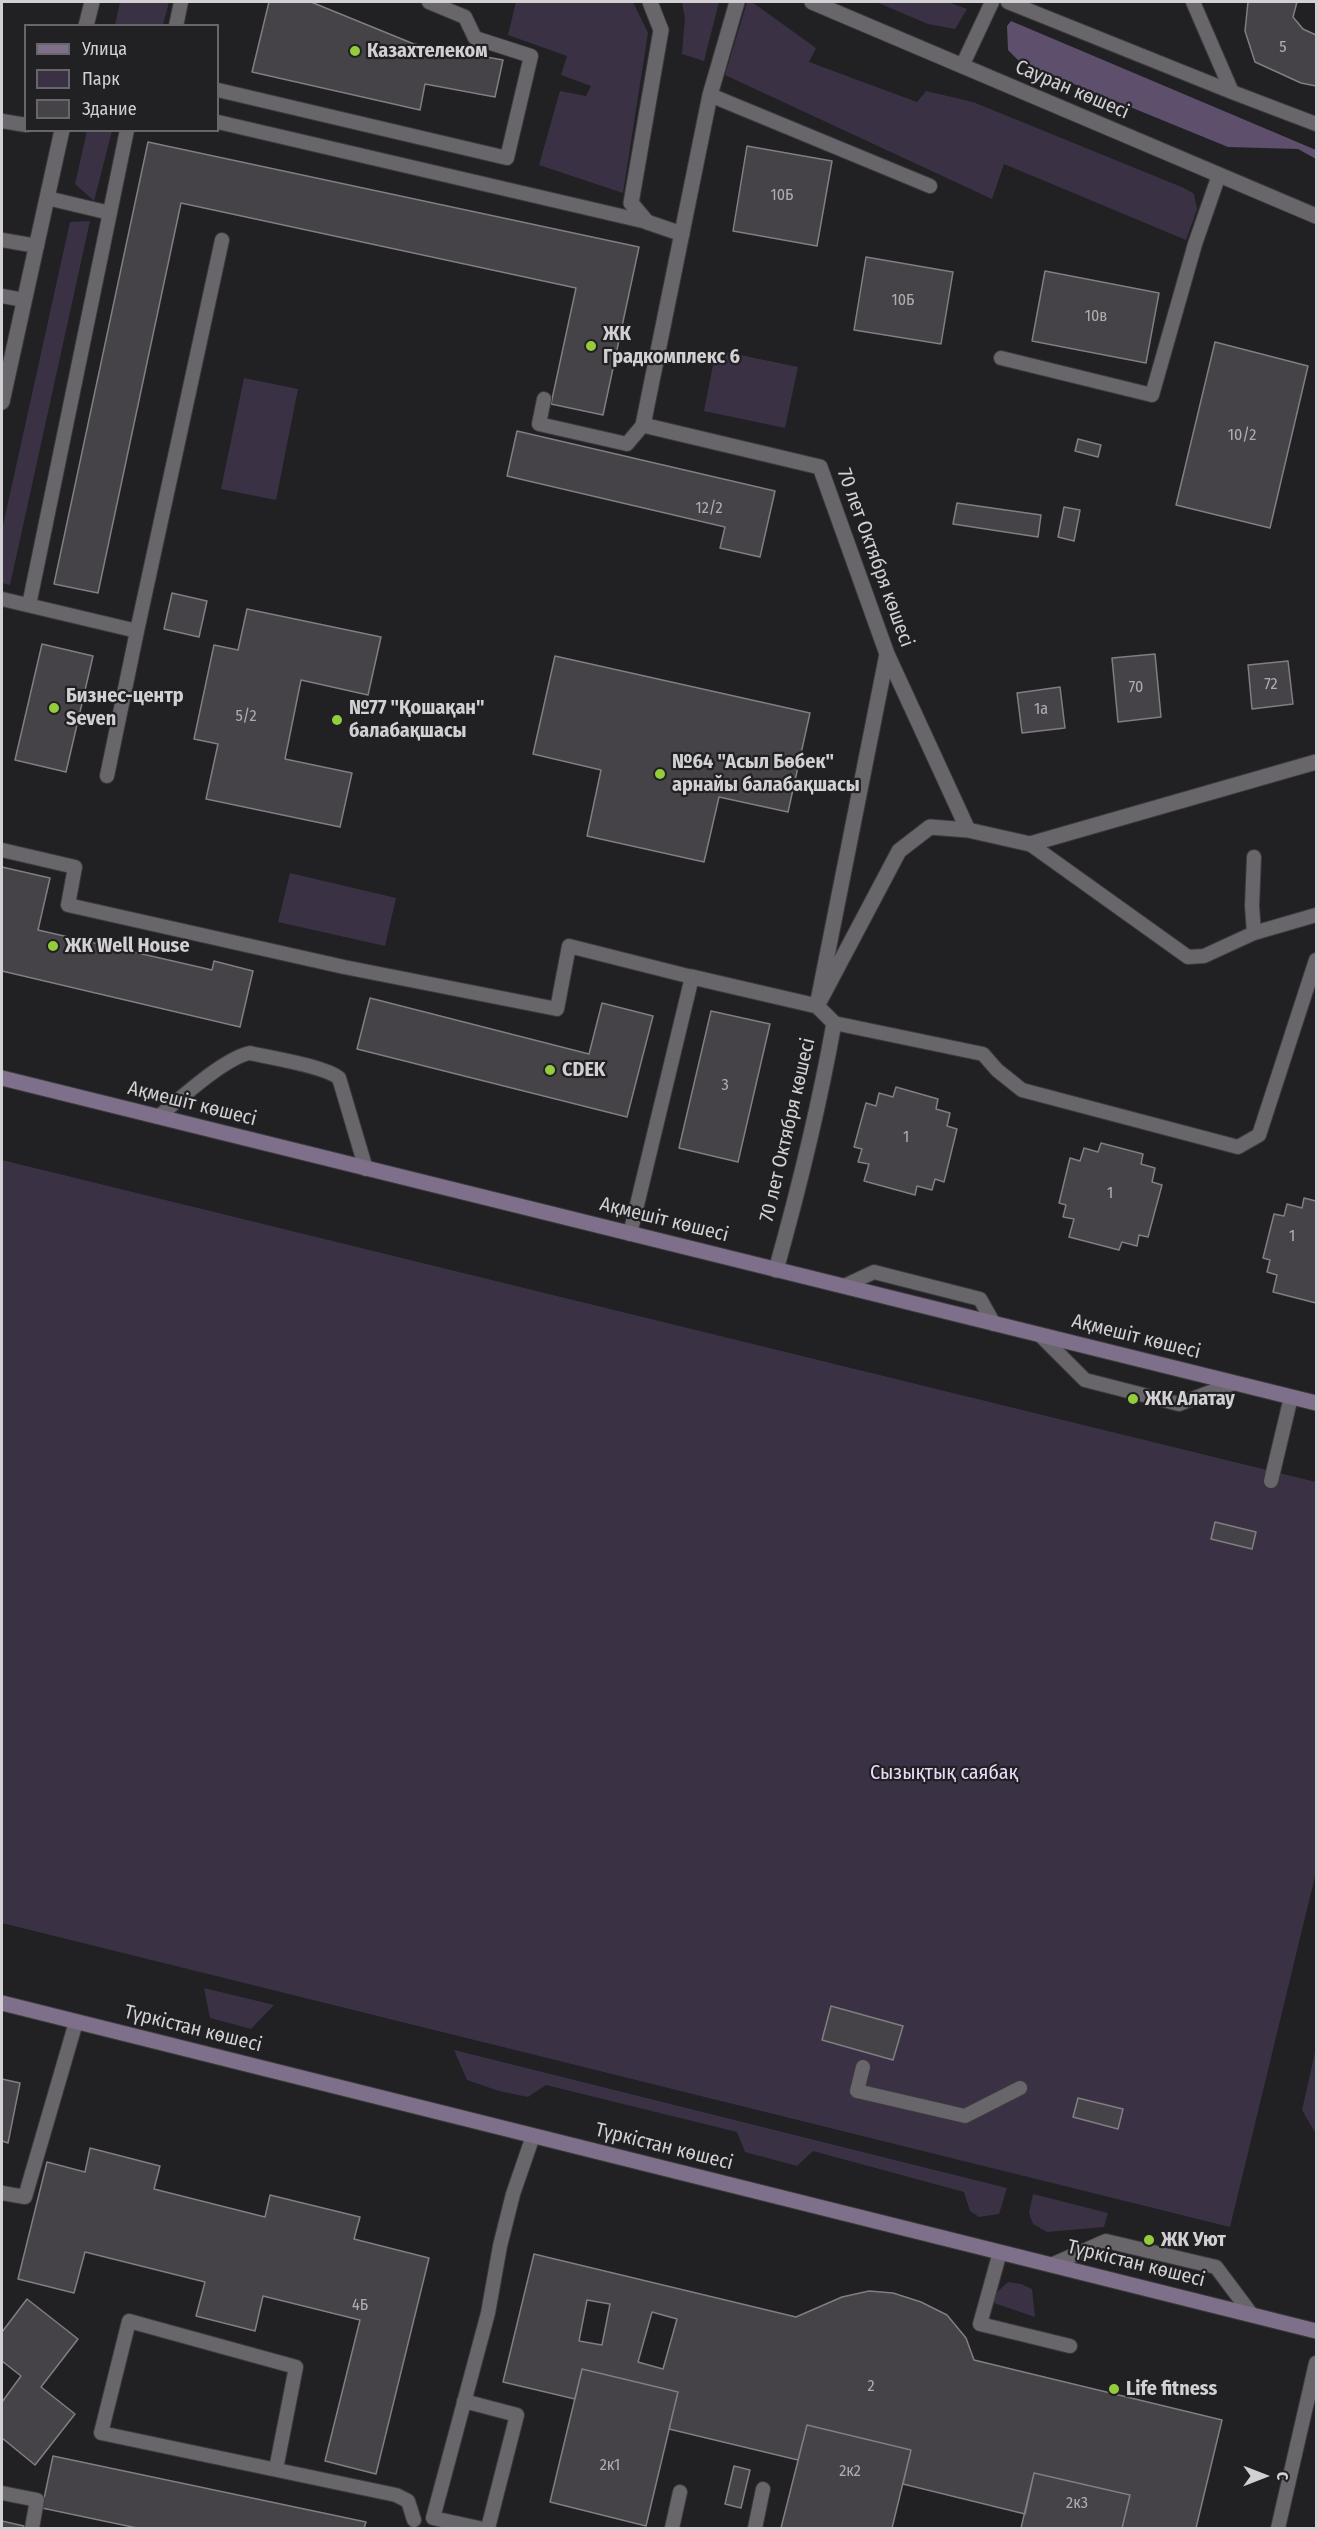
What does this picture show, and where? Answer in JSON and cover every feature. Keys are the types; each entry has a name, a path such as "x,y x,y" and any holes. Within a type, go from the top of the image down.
{"main road":[{"name":"Ақмешіт көшесі","path":"2,1078 1317,1403"},
{"name":"Түркістан көшесі","path":"2,2003 1317,2331"}],"street":[{"path":"86,24 92,2"},
{"path":"651,2 661,30 631,203 647,222 682,234"},
{"path":"643,425 710,95 737,2"},
{"name":"Сауран көшесі","path":"812,2 1317,216"},
{"path":"2,402 47,198 58,132"},
{"name":"70 лет Октября көшесі","path":"643,425 820,466 887,654 968,830"},
{"path":"817,1006 887,654"},
{"path":"817,1006 900,851 930,827 968,830 1030,843 1317,762"},
{"path":"692,977 817,1006"},
{"name":"70 лет Октября көшесі","path":"776,1269 795,1204 822,1091 834,1023 817,1006"}],"lane":[{"path":"176,24 181,2"},
{"path":"962,66 992,2"},
{"path":"1008,2 1232,93 1317,124"},
{"path":"1193,2 1232,93"},
{"path":"219,90 507,158 531,56 475,38 465,17 434,3"},
{"path":"710,95 930,186"},
{"path":"2,121 24,125"},
{"path":"219,122 647,222"},
{"path":"29,605 128,132"},
{"path":"1001,358 1152,396 1195,244 1219,175"},
{"path":"47,198 110,213"},
{"path":"2,240 37,246"},
{"path":"107,776 222,240"},
{"path":"2,296 24,300"},
{"path":"544,399 539,424 627,444 643,425"},
{"path":"2,599 137,631"},
{"path":"1030,843 1188,957 1214,953 1254,933 1317,915"},
{"path":"2,850 75,867 68,905 344,968 557,1009 569,946 692,977 630,1234"},
{"path":"1254,857 1252,906 1254,933"},
{"path":"834,1023 983,1054 997,1070 1022,1090 1238,1148 1259,1135 1317,960"},
{"path":"158,1117 225,1064 242,1055 250,1053 297,1064 334,1074 339,1078 366,1168"},
{"path":"844,1286 874,1272 981,1299 994,1324"},
{"path":"1040,1335 1085,1380 1179,1404 1234,1383"},
{"path":"1271,1481 1291,1397"},
{"path":"2,2193 25,2197 76,2022"},
{"path":"863,2067 857,2091 964,2116 1020,2088"},
{"path":"433,2518 488,2313 500,2246 513,2194 533,2136"},
{"path":"1051,2265 1106,2241 1216,2267 1252,2315"},
{"path":"1000,2252 980,2324 1070,2346"},
{"path":"276,2469 296,2367 129,2321 101,2433 396,2495 408,2501 413,2524 433,2518 479,2529"},
{"path":"1278,2529 1317,2363"},
{"path":"464,2401 517,2415 488,2529"},
{"path":"754,2529 763,2489"},
{"path":"672,2529 680,2492"},
{"path":"2,2493 37,2500 32,2529"}],"green space":[{"path":"120,2 169,2 163,24 115,24"},
{"path":"516,2 633,2 648,33 623,193 539,165 560,91 586,96 591,86 561,75 567,56 508,35"},
{"path":"682,2 719,2 704,61 682,54 685,18"},
{"path":"747,2 752,2 816,48 809,62 917,102 926,91 973,102 1184,188 1194,194 1197,209 1186,240 1004,164 992,199 725,75"},
{"path":"876,2 948,2 967,9 955,29 928,24"},
{"path":"87,132 112,132 94,201 75,184"},
{"path":"90,221 10,585 2,583 2,530 70,222"},
{"path":"716,350 798,367 785,428 704,411"},
{"path":"244,378 298,389 276,500 221,489"},
{"path":"290,873 396,898 385,946 278,922"},
{"name":"Сызықтық саябақ","path":"2,1160 1316,1482 1316,1872 1230,2227 2,1923"},
{"path":"204,1988 274,2005 251,2029 210,2018"},
{"path":"1316,2048 1316,2134 1302,2110"},
{"path":"454,2050 1007,2188 999,2214 979,2217 970,2211 964,2192 813,2151 797,2166 745,2152 737,2132 546,2085 528,2097 499,2091 467,2080"},
{"path":"1033,2194 1108,2213 1104,2227 1047,2232 1033,2224 1029,2213"},
{"path":"1008,2282 1032,2289 1035,2317 994,2303 993,2296"}],"shaded area":[{"path":"1011,21 1316,150 1316,159 1298,149 1228,147 1020,62 1008,50 1007,26"}],"building":[{"name":"Казахтелеком","path":"269,2 311,2 414,44 503,60 495,97 425,84 420,110 252,72"},
{"path":"1248,2 1297,2 1293,17 1303,29 1316,35 1316,86 1301,83 1255,62 1245,31"},
{"name":"ЖК Градкомплекс 6","path":"148,142 639,247 603,415 551,404 576,288 181,203 98,593 54,584"},
{"path":"747,146 832,161 817,246 733,231"},
{"path":"866,257 953,272 941,344 854,330"},
{"path":"1045,271 1159,293 1146,363 1032,341"},
{"path":"1215,342 1308,366 1270,528 1176,505"},
{"path":"517,431 775,491 760,557 720,548 725,527 507,476"},
{"path":"1078,439 1101,445 1098,457 1075,451"},
{"path":"957,503 1041,515 1038,537 953,524"},
{"path":"1064,507 1080,510 1074,541 1058,537"},
{"path":"172,593 207,601 199,637 164,629"},
{"path":"247,609 381,637 368,695 301,680 285,759 352,773 340,827 206,799 218,744 194,739 214,645 238,650"},
{"name":"Бизнес-центр Seven","path":"42,644 93,656 66,772 15,760"},
{"path":"1155,654 1161,717 1118,722 1112,658"},
{"path":"555,656 810,713 788,812 719,797 704,862 587,836 601,770 533,754"},
{"path":"1288,661 1293,704 1252,709 1248,665"},
{"path":"1060,687 1065,728 1022,733 1017,693"},
{"name":"ЖК Well House","path":"2,867 50,878 38,930 212,970 214,961 253,971 240,1027 2,971"},
{"path":"370,998 589,1054 602,1003 653,1016 627,1117 357,1049"},
{"path":"711,1011 770,1024 738,1162 679,1148"},
{"path":"896,1087 938,1099 936,1109 950,1113 947,1126 957,1129 944,1182 935,1179 932,1190 917,1186 915,1195 864,1181 869,1164 858,1162 862,1149 854,1147 866,1103 876,1106 879,1093 893,1097"},
{"path":"1101,1143 1143,1154 1141,1164 1155,1168 1152,1182 1162,1185 1148,1237 1139,1235 1137,1246 1122,1242 1119,1250 1069,1237 1074,1219 1063,1217 1066,1205 1059,1203 1070,1158 1080,1161 1084,1148 1098,1152"},
{"path":"1304,1198 1316,1201 1316,1303 1273,1292 1277,1275 1267,1272 1270,1260 1263,1258 1274,1214 1284,1216 1287,1204 1302,1208"},
{"path":"1215,1522 1256,1532 1252,1549 1211,1539"},
{"path":"831,2006 903,2026 893,2060 822,2040"},
{"path":"2,2079 20,2083 8,2143 2,2141"},
{"path":"1078,2098 1123,2109 1118,2129 1073,2117"},
{"path":"90,2148 160,2166 154,2189 265,2217 270,2195 360,2217 354,2239 429,2258 376,2474 325,2461 360,2320 263,2296 255,2331 196,2316 205,2282 85,2252 74,2293 18,2279 47,2162 85,2172"},
{"path":"534,2254 796,2317 842,2297 869,2291 893,2293 921,2302 947,2315 966,2338 974,2360 1222,2420 1196,2528 1122,2528 1130,2495 1034,2473 1025,2514 903,2484 911,2450 807,2425 798,2460 669,2429 678,2392 582,2369 575,2399 503,2382"},
{"path":"27,2299 78,2339 41,2387 75,2414 35,2465 2,2438 2,2402 21,2376 2,2361 2,2332"},
{"path":"587,2300 610,2304 602,2345 579,2341"},
{"path":"652,2312 677,2319 663,2369 638,2362"},
{"path":"582,2369 678,2392 646,2526 550,2502"},
{"path":"807,2425 911,2450 892,2528 781,2528"},
{"path":"53,2456 366,2522 364,2528 137,2528 42,2508"},
{"path":"734,2466 750,2470 741,2508 725,2504"},
{"path":"1034,2473 1130,2495 1122,2528 1021,2528"},
{"path":"2,2521 24,2526 24,2528 2,2528"}],"place":[{"name":"Казахтелеком","path":"355,51"},
{"name":"ЖК Градкомплекс 6","path":"591,346"},
{"name":"Бизнес-центр Seven","path":"54,708"},
{"name":"№77 \"Қошақан\" балабақшасы","path":"337,720"},
{"name":"№64 \"Асыл Бөбек\" арнайы балабақшасы","path":"660,774"},
{"name":"ЖК Well House","path":"53,946"},
{"name":"CDEK","path":"550,1070"},
{"name":"ЖК Алатау","path":"1133,1399"},
{"name":"ЖК Уют","path":"1149,2240"},
{"name":"Life fitness","path":"1114,2389"}]}
